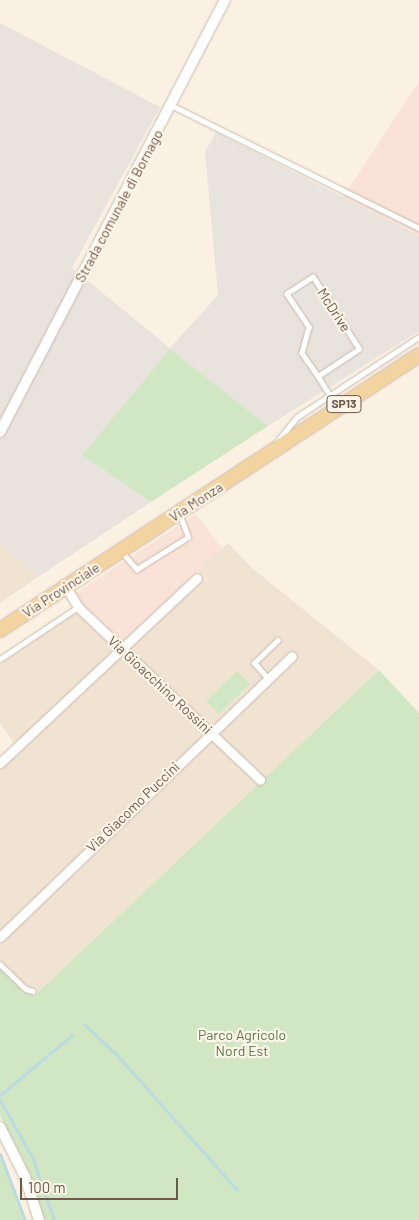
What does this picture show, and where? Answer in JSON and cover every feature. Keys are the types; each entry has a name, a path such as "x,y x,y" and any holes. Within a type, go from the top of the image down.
{"main road":[{"name":"Via Monza","path":"121,551 419,355"},
{"name":"Via Provinciale","path":"0,630 121,551"}],"street":[{"name":"Strada comunale di Bornago","path":"0,432 225,0"},
{"path":"0,763 197,578"},
{"name":"Via Gioacchino Rossini","path":"66,587 78,608 260,780"},
{"name":"Via Giacomo Puccini","path":"0,937 292,656"},
{"path":"0,1127 25,1177 39,1220"}],"lane":[{"path":"171,105 419,228"},
{"name":"McDrive","path":"312,277 359,348 318,376 302,353 309,328 287,294 312,277"},
{"name":"Via Monza","path":"270,454 288,425 419,337"},
{"path":"318,376 330,395"},
{"path":"121,551 137,569 188,537 179,513"},
{"path":"0,659 78,608"},
{"path":"268,679 254,663 278,640"},
{"path":"0,964 26,989 33,991"}],"shaded area":[{"path":"0,23 160,107 72,268 170,348 218,295 205,152 216,132 419,236 419,331 268,426 170,349 82,455 151,502 38,577 0,541"},
{"path":"419,82 419,236 343,197"},
{"path":"196,514 222,549 122,643 82,604 76,593"},
{"path":"0,541 38,577 0,603"},
{"path":"228,543 253,569 379,670 34,996 0,967 0,770 19,751 0,723 0,664 78,611 121,654 202,577 198,571"}],"green space":[{"path":"170,349 268,426 151,502 82,455"},
{"name":"Parco Agricolo Nord Est","path":"379,670 419,713 419,1220 42,1220 24,1162 0,1116 0,967 34,996"},
{"path":"237,671 250,684 219,714 206,701"},
{"path":"0,1158 14,1190 24,1220 0,1220"}],"waterway":[{"path":"85,1025 117,1055 237,1190"},
{"path":"0,1095 72,1035"},
{"path":"0,1100 33,1159 54,1220"},
{"path":"0,1154 25,1220"}]}
